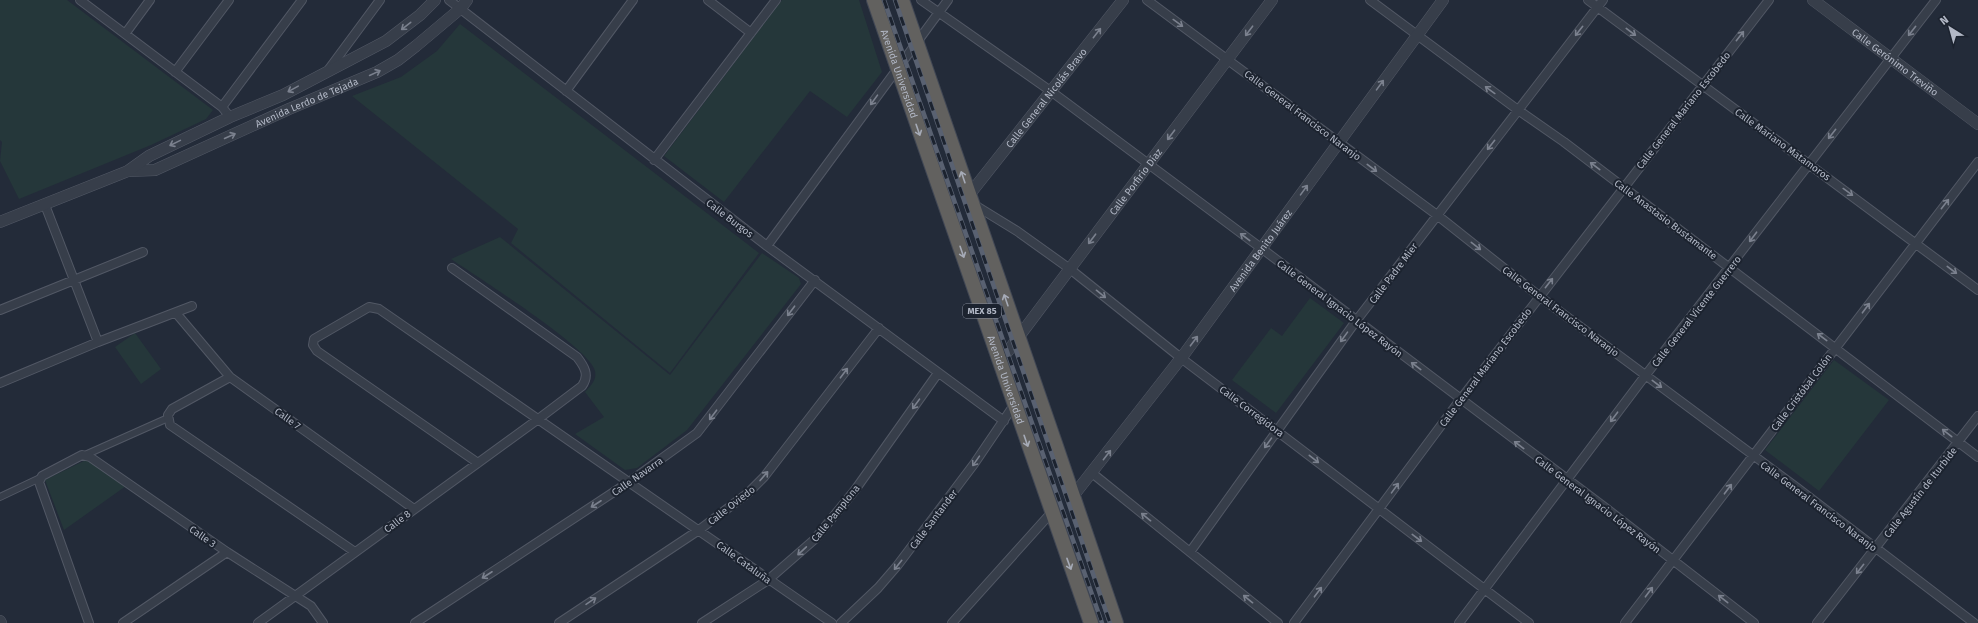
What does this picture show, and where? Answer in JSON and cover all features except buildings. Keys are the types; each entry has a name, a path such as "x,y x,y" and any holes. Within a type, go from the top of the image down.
{"highway":[{"name":"Avenida Universidad","path":"874,0 1051,513 1091,623"},
{"name":"MEX 85","path":"902,0 1114,619"},
{"path":"1114,619 1127,623"}],"street":[{"path":"80,0 222,107 230,117"},
{"path":"125,34 150,0"},
{"path":"175,72 229,0"},
{"path":"222,107 302,0"},
{"path":"328,70 380,0"},
{"name":"Avenida Lerdo de Tejada","path":"0,222 128,171 149,156 230,117 283,95 328,70 386,41 420,15 436,0"},
{"name":"Calle Burgos","path":"449,0 767,246 1004,421"},
{"name":"Avenida Lerdo de Tejada","path":"128,171 155,170 289,109 377,72 398,60 460,9 467,0"},
{"path":"566,91 632,0"},
{"path":"708,0 751,33"},
{"path":"654,160 776,0"},
{"name":"Calle General Ignacio López Rayón","path":"920,0 1052,92 1261,248 1754,623"},
{"path":"767,246 948,0"},
{"name":"Calle General Nicolás Bravo","path":"970,199 1123,0"},
{"name":"Calle General Francisco Naranjo","path":"1147,0 1437,215 1539,296 1796,487 1974,623"},
{"name":"Calle Porfirio Díaz","path":"999,363 1272,0"},
{"name":"Calle Anastasio Bustamante","path":"1370,0 1836,347 1978,457"},
{"name":"Avenida Benito Juárez","path":"1073,496 1181,358 1443,0"},
{"name":"Calle Mariano Matamoros","path":"1588,0 1916,242 1978,290"},
{"name":"Calle Padre Mier","path":"1190,552 1356,321 1603,0"},
{"name":"Calle General Mariano Escobedo","path":"1294,623 1539,296 1769,0"},
{"name":"Calle Gerónimo Treviño","path":"1813,0 1978,124"},
{"name":"Calle General Vicente Guerrero","path":"1459,623 1645,376 1936,0"},
{"name":"Calle Cristóbal Colón","path":"1625,623 1978,162"},
{"name":"Calle Corregidora","path":"970,199 1018,231 1070,269 1181,358 1529,623"},
{"path":"45,205 98,342"},
{"path":"0,310 143,252"},
{"name":"Calle 8","path":"258,623 537,420 582,386 585,382 586,373 577,357 452,268"},
{"name":"Calle Navarra","path":"417,622 629,482 697,433 705,425 815,280"},
{"path":"0,383 98,342 192,306"},
{"name":"Calle Cataluña","path":"478,463 317,351 313,345 314,339 369,307 379,309 537,420 699,530 768,580 832,623"},
{"name":"Calle 7","path":"176,313 230,377 414,509"},
{"name":"Calle Oviedo","path":"559,623 699,530 748,493 764,477 879,328"},
{"name":"Calle Pamplona","path":"702,623 768,580 801,553 834,518 938,373"},
{"path":"0,496 82,456 168,418 172,409 230,377"},
{"name":"Calle Santander","path":"842,623 878,588 897,566 957,488 1014,405"},
{"name":"Calle Agustín de Iturbide","path":"1817,623 1978,416"},
{"path":"168,418 173,428 355,552"},
{"name":"Calle 3","path":"82,456 90,457 280,588 311,606 323,623"},
{"path":"1092,473 1278,623"},
{"path":"41,477 39,485 88,623"},
{"path":"952,623 1051,513"},
{"path":"123,623 227,552"}],"shaded area":[{"path":"0,0 67,0 213,110 206,119 151,145 19,199 0,161 2,142 0,140"},
{"path":"782,0 859,0 882,72 847,117 810,91 724,202 664,156"},
{"path":"460,24 759,253 670,373 511,243 518,229 352,96 401,77 437,51"},
{"path":"500,237 670,375 762,253 799,278 801,284 687,430 637,468 625,470 575,434 604,417 585,392 595,377 595,371 588,360 574,346 554,330 451,259"},
{"path":"1310,298 1344,323 1276,413 1232,380 1271,328 1282,336"},
{"path":"135,333 161,369 141,384 115,347"},
{"path":"1834,360 1889,400 1819,491 1765,450"},
{"path":"88,459 126,486 64,530 45,480"}],"railway":[{"path":"884,0 1102,623"},
{"path":"895,0 1110,623"}]}
